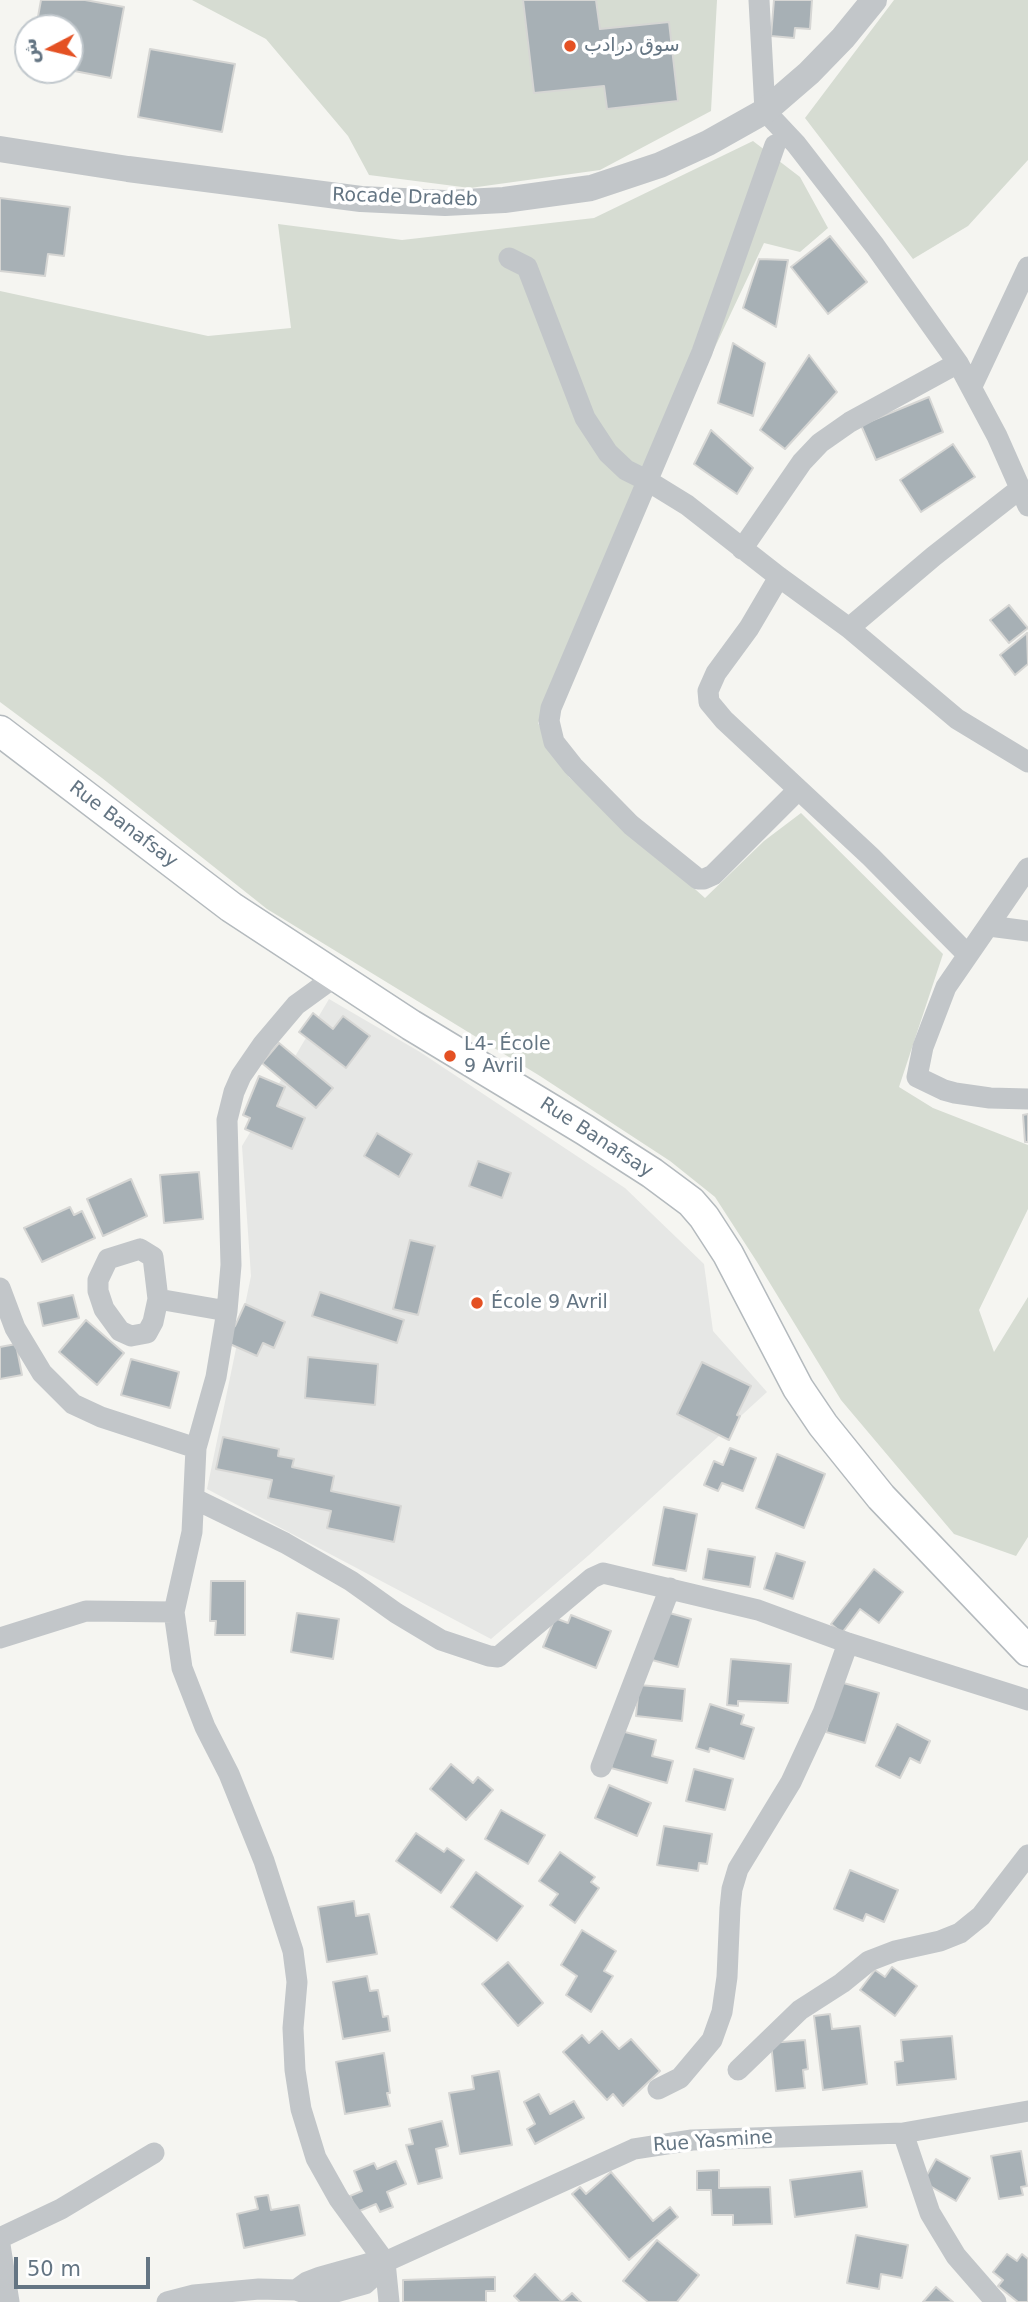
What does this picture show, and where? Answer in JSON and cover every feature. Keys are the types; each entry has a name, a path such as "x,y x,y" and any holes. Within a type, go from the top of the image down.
{"main road":[{"name":"Rue Banafsay","path":"0,731 231,907 411,1025 585,1129 691,1202 728,1254 798,1388 823,1425 881,1497 1028,1651"}],"street":[{"path":"759,0 765,111 796,144 891,268 958,363 972,386 1024,497 934,556 849,628"},
{"name":"Rocade Dradeb","path":"0,149 361,200 444,203 504,200 591,188 672,159 708,143 765,111 835,47 874,0"},
{"path":"775,145 702,352 551,708 549,721 552,738 573,766 631,825 698,879 713,875 798,790"},
{"path":"509,258 527,267 585,418 608,453 626,470 687,505 849,628 957,719 1028,761"},
{"path":"972,386 1028,267"},
{"path":"742,549 802,462 820,443 850,422 958,363"},
{"path":"779,577 749,628 716,673 707,695 709,702 724,720 870,857 967,954"},
{"path":"1028,868 967,954 937,1006 923,1047 917,1077 943,1090 956,1093 1028,1099"},
{"path":"989,926 1028,930"},
{"path":"336,976 296,1005 263,1044 241,1076 234,1092 227,1120 231,1265 227,1311 216,1377 196,1448 192,1532 174,1612 181,1668 254,1836 293,1951 297,1982 293,2028 300,2109 316,2158 339,2199 382,2263 388,2302"},
{"path":"141,1249 153,1257 158,1299 148,1333 131,1336 120,1331 104,1309 89,1275 108,1259 141,1249"},
{"path":"0,1288 15,1328 42,1373 73,1404 101,1417 196,1448"},
{"path":"158,1299 227,1311"},
{"path":"195,1499 285,1543 351,1581 396,1613 442,1640 489,1657 498,1657 599,1574 612,1574 758,1611 848,1643 1028,1700"},
{"path":"601,1767 670,1588"},
{"path":"0,1638 86,1611 174,1612"},
{"path":"658,2089 680,2078 712,2040 724,2000 732,1889 738,1869 790,1782 823,1713 848,1643"},
{"path":"738,2070 800,2010 869,1961 960,1933 981,1916 1028,1855"},
{"name":"Rue Yasmine","path":"296,2290 320,2277 370,2263 382,2263 634,2149 692,2140 903,2133 1028,2110"},
{"path":"903,2133 930,2213 956,2256 996,2302"},
{"path":"0,2238 61,2209 154,2153"},
{"path":"0,2245 9,2302"},
{"name":"Rue Yasmine","path":"333,2299 365,2284 375,2275 382,2263"},
{"path":"167,2302 194,2295 259,2289 296,2290 333,2299"}],"shaded area":[{"path":"192,0 717,0 711,111 600,170 470,188 369,175 348,136 266,39"},
{"path":"894,0 1028,0 1028,160 968,226 913,259 805,118"},
{"path":"753,141 800,177 828,228 800,252 764,243 538,723 569,777 705,898 764,841 801,813 943,954 899,1087 933,1108 1028,1145 1028,1209 979,1310 994,1352 1028,1297 1028,1537 1016,1556 954,1534 841,1400 715,1197 670,1161 540,1076 267,909 102,778 0,702 0,291 208,336 291,328 278,224 402,240 594,218"},
{"name":"École 9 Avril","path":"329,999 420,1052 625,1188 704,1264 713,1331 767,1392 589,1555 491,1639 207,1489 251,1276 242,1146"}],"building":[{"path":"41,0 85,0 124,7 111,78 84,73 84,14 38,14"},
{"path":"523,0 596,0 600,29 669,22 678,101 607,109 604,86 534,93"},
{"path":"774,0 812,0 810,29 795,28 794,38 771,36"},
{"path":"150,49 235,64 222,132 138,117"},
{"path":"0,198 70,207 64,256 48,254 45,276 0,271"},
{"path":"830,236 867,282 828,314 791,267"},
{"path":"759,259 788,260 776,327 743,308"},
{"path":"733,343 765,363 753,416 718,403"},
{"path":"809,355 837,392 785,449 760,430"},
{"path":"929,397 943,432 876,460 861,425"},
{"path":"711,430 753,468 737,494 694,464"},
{"path":"953,444 975,477 921,512 900,480"},
{"path":"1009,605 1028,628 1009,643 990,620"},
{"path":"1027,633 1028,664 1015,675 1000,655"},
{"path":"313,1013 333,1029 343,1016 370,1036 346,1068 299,1032"},
{"path":"279,1043 333,1088 316,1108 262,1063"},
{"path":"259,1076 285,1087 277,1106 305,1118 292,1149 245,1129 250,1118 243,1115"},
{"path":"1028,1114 1028,1142 1025,1142 1023,1115"},
{"path":"377,1133 412,1154 399,1177 364,1156"},
{"path":"478,1161 511,1173 502,1198 469,1186"},
{"path":"199,1172 203,1219 164,1223 160,1175"},
{"path":"131,1179 147,1216 103,1236 87,1199"},
{"path":"70,1207 74,1215 82,1211 95,1238 42,1262 24,1228"},
{"path":"410,1240 435,1246 418,1315 393,1309"},
{"path":"320,1292 404,1320 397,1343 312,1316"},
{"path":"73,1295 79,1318 43,1326 38,1303"},
{"path":"245,1304 285,1322 274,1348 263,1343 257,1356 223,1341 235,1326"},
{"path":"86,1320 124,1353 97,1385 59,1352"},
{"path":"16,1344 22,1375 0,1379 0,1347"},
{"path":"308,1357 378,1364 375,1405 305,1398"},
{"path":"131,1359 179,1372 170,1408 121,1395"},
{"path":"702,1362 751,1386 729,1440 677,1414"},
{"path":"223,1437 279,1449 278,1456 294,1459 292,1467 334,1476 331,1491 401,1506 394,1542 327,1528 331,1511 268,1498 272,1480 216,1469"},
{"path":"730,1448 756,1458 743,1491 722,1483 718,1491 704,1485 714,1461 723,1465"},
{"path":"777,1454 825,1474 804,1528 756,1508"},
{"path":"664,1507 697,1514 686,1571 653,1565"},
{"path":"708,1549 755,1557 750,1587 703,1579"},
{"path":"776,1553 805,1562 793,1599 764,1589"},
{"path":"874,1569 903,1592 879,1623 860,1609 842,1633 831,1624"},
{"path":"211,1581 245,1581 245,1635 215,1635 216,1621 210,1621"},
{"path":"666,1612 691,1619 678,1667 652,1660"},
{"path":"297,1613 339,1619 333,1659 291,1652"},
{"path":"571,1615 611,1631 596,1668 543,1647 555,1618 568,1623"},
{"path":"731,1659 791,1664 788,1703 738,1701 738,1706 727,1705"},
{"path":"840,1682 879,1693 865,1743 826,1732"},
{"path":"639,1685 685,1689 682,1721 636,1716"},
{"path":"710,1704 744,1715 741,1724 754,1728 744,1759 710,1748 709,1752 696,1748"},
{"path":"897,1724 930,1741 920,1763 910,1758 900,1778 876,1766"},
{"path":"621,1731 656,1740 652,1756 673,1761 667,1783 611,1768"},
{"path":"451,1764 473,1783 478,1777 493,1790 466,1820 430,1789"},
{"path":"694,1769 733,1779 725,1810 686,1801"},
{"path":"609,1785 651,1803 637,1836 595,1818"},
{"path":"501,1810 545,1835 528,1864 485,1839"},
{"path":"664,1826 712,1834 707,1864 699,1863 698,1871 657,1865"},
{"path":"416,1833 444,1852 447,1848 464,1860 441,1893 396,1861"},
{"path":"560,1852 595,1877 591,1882 599,1888 575,1923 550,1905 558,1894 539,1881"},
{"path":"850,1870 898,1890 884,1922 866,1914 863,1921 834,1909"},
{"path":"476,1872 523,1906 497,1941 451,1907"},
{"path":"354,1901 356,1916 369,1914 377,1954 327,1962 318,1907"},
{"path":"582,1930 616,1951 604,1971 613,1976 591,2012 566,1995 577,1976 561,1965"},
{"path":"508,1962 543,2003 518,2026 482,1984"},
{"path":"892,1967 917,1986 895,2016 860,1990 875,1970 885,1977"},
{"path":"367,1976 370,1991 378,1990 383,2017 388,2016 390,2031 343,2039 333,1982"},
{"path":"830,2014 832,2029 860,2026 867,2084 823,2090 814,2016"},
{"path":"602,2031 619,2049 631,2039 660,2071 623,2106 613,2094 607,2100 563,2052 582,2035 589,2043"},
{"path":"952,2036 956,2079 897,2085 895,2062 903,2061 901,2040"},
{"path":"805,2040 808,2069 803,2070 805,2088 776,2091 771,2043"},
{"path":"384,2053 390,2106 345,2114 336,2062"},
{"path":"499,2071 512,2145 460,2154 449,2093 474,2089 472,2076"},
{"path":"539,2094 550,2114 574,2101 584,2118 535,2144 527,2129 535,2124 524,2102"},
{"path":"442,2121 448,2146 436,2149 442,2178 418,2184 406,2145 413,2144 409,2129"},
{"path":"1021,2151 1027,2186 1021,2187 1023,2195 999,2199 991,2156"},
{"path":"936,2159 970,2178 956,2201 923,2182"},
{"path":"396,2161 406,2184 387,2192 393,2207 380,2212 376,2204 357,2212 350,2196 362,2191 354,2171 374,2163 377,2169"},
{"path":"719,2170 719,2188 770,2187 772,2224 733,2225 733,2215 712,2215 711,2190 697,2190 697,2171"},
{"path":"862,2171 867,2207 795,2217 790,2180"},
{"path":"611,2172 653,2221 670,2207 678,2217 629,2260 572,2194 580,2187 586,2194"},
{"path":"268,2195 271,2210 299,2205 305,2235 244,2248 237,2214 258,2209 255,2197"},
{"path":"856,2235 908,2245 902,2278 881,2274 879,2289 847,2283"},
{"path":"657,2240 699,2275 677,2302 648,2302 623,2281"},
{"path":"1007,2254 1017,2261 1022,2254 1028,2259 1028,2302 1018,2302 998,2286 1003,2280 993,2272"},
{"path":"535,2274 562,2302 520,2302 514,2296"},
{"path":"495,2277 495,2291 486,2291 486,2302 403,2302 403,2280"},
{"path":"936,2287 953,2302 923,2302"},
{"path":"572,2293 581,2302 562,2302"}],"place":[{"name":"سوق درادب","path":"570,46"},
{"name":"L4- École 9 Avril","path":"450,1056"},
{"name":"École 9 Avril","path":"477,1303"}]}
